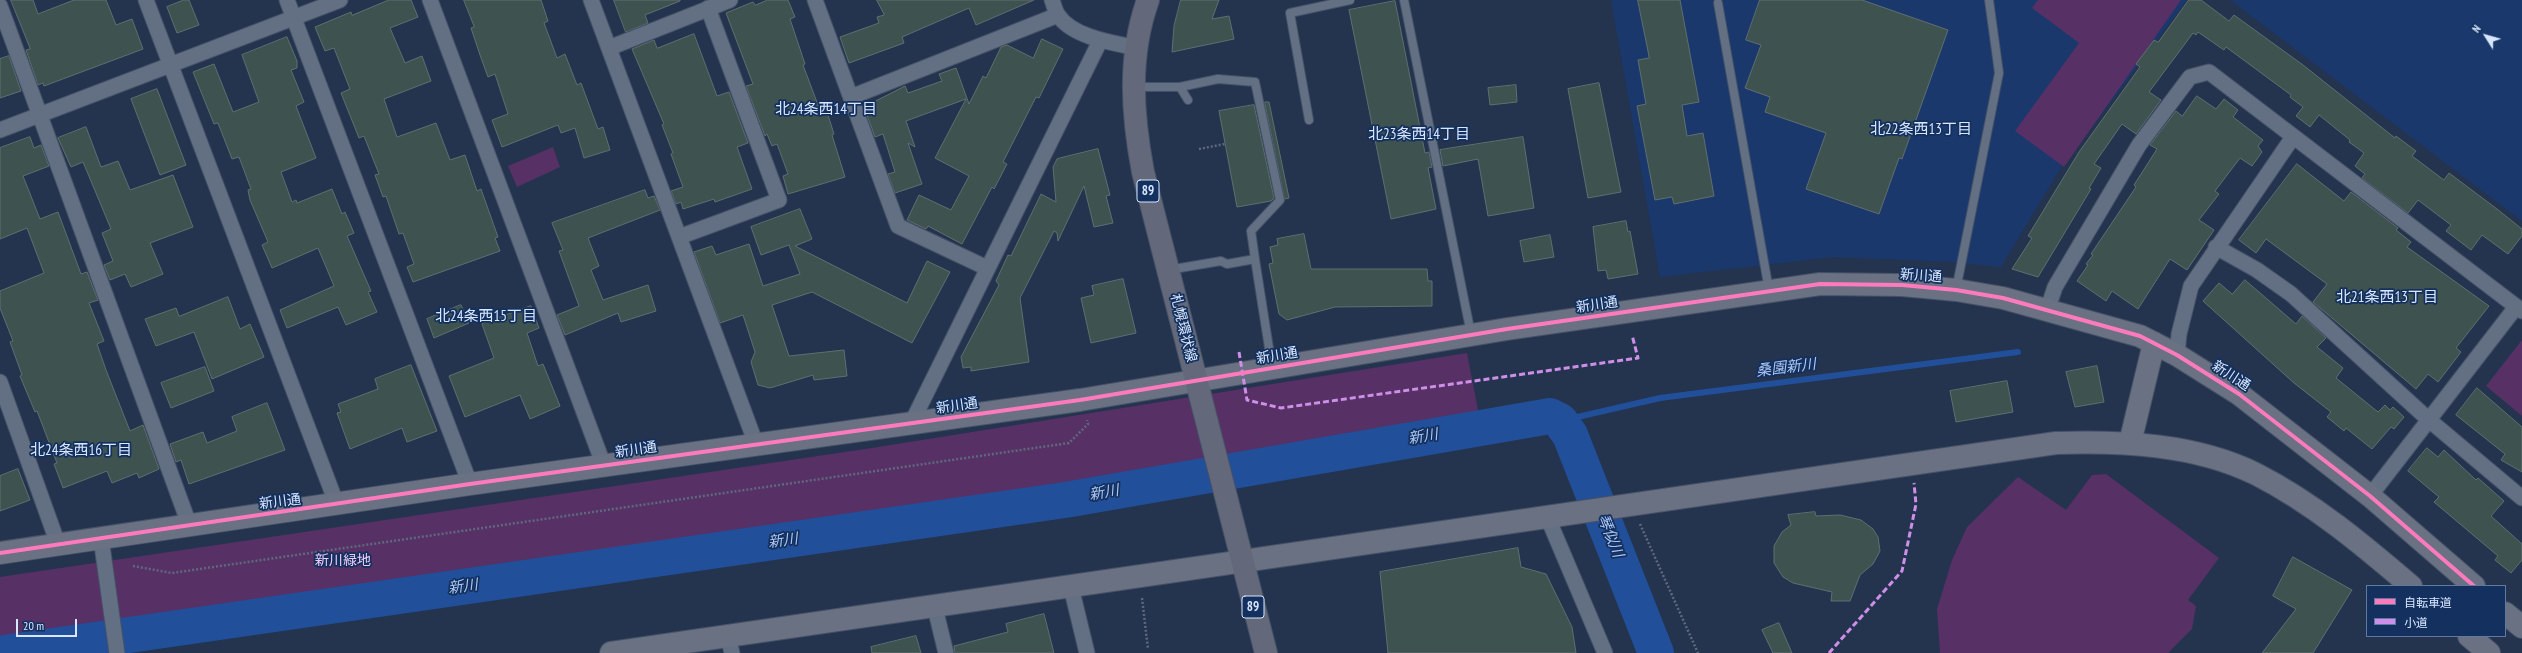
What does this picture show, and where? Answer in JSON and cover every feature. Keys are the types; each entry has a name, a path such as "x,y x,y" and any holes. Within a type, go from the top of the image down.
{"main road":[{"name":"札幌環状線","path":"1148,0 1137,48 1133,87 1135,130 1143,172 1241,561 1266,653"}],"street":[{"path":"146,0 337,505"},
{"path":"286,0 470,484"},
{"path":"0,130 340,0"},
{"path":"430,0 604,466"},
{"path":"591,0 756,444"},
{"path":"609,48 730,0"},
{"path":"815,0 898,226 987,268"},
{"path":"1052,0 1058,15 1068,25 1100,41 1137,48"},
{"path":"0,6 41,114 189,524"},
{"path":"679,237 779,200 708,8"},
{"path":"851,97 1058,15"},
{"path":"911,424 1100,41"},
{"path":"2047,311 2055,287 2139,145 2190,77 2209,72 2519,309 2389,468 2370,496"},
{"path":"2177,355 2179,334 2191,286 2216,247 2293,137"},
{"path":"2216,247 2256,270 2291,294 2429,420 2522,498"},
{"name":"新川通","path":"0,553 189,524 337,505 470,484 1080,400 1196,379 1472,335 1769,291 1820,284 1902,285 1956,290 2003,298 2140,336 2177,355 2239,394 2370,496 2473,585"},
{"path":"2130,443 2154,343"},
{"path":"0,382 58,544"},
{"path":"611,653 730,645 935,608 1070,587 1623,504 2056,443 2110,441 2159,446 2208,457 2255,474 2302,500 2352,537 2410,585"},
{"path":"1553,515 1605,653"},
{"path":"101,538 118,653"},
{"path":"1070,587 1087,653"},
{"path":"935,608 946,653"},
{"path":"2506,613 2522,627"},
{"path":"2470,637 2489,653"}],"lane":[{"path":"1309,120 1290,13 1350,0"},
{"path":"1404,0 1472,335"},
{"path":"1956,290 1999,73 1989,0"},
{"path":"1718,3 1769,291"},
{"path":"1133,87 1180,87 1218,79 1255,82 1280,200 1251,231 1272,368"},
{"path":"1180,87 1188,100"},
{"path":"1168,270 1221,261 1227,264 1255,259"}],"path":[{"path":"1199,150 1225,144"},
{"path":"133,566 172,573 1061,445 1069,443 1088,424 1087,420"},
{"path":"1639,523 1698,653"},
{"path":"1142,597 1148,649"}],"shaded area":[{"path":"1611,0 2187,0 2057,174 2001,267 1954,262 1833,257 1660,277"},
{"path":"2230,0 2522,0 2522,221"}],"green space":[{"path":"2038,0 2181,0 2064,167 2015,131 2079,43 2032,8"},
{"path":"553,147 560,167 517,187 508,166"},
{"path":"2522,340 2522,416 2486,386"},
{"name":"新川緑地","path":"1467,353 1479,415 856,517 0,645 0,577 872,448"},
{"path":"2106,474 2219,558 2188,600 2196,606 2192,629 2168,653 1940,653 1937,609 1952,560 1967,527 2018,477 2066,510 2092,475"}],"building":[{"path":"11,0 33,0 38,14 74,0 106,0 116,25 132,19 143,49 44,86 43,83 38,85 26,50 30,49"},
{"path":"184,0 189,0 199,25 177,33 167,7"},
{"path":"389,0 411,0 418,17 390,28 405,63 422,56 431,81 384,99 397,137 436,123 450,160 465,155 477,191 481,189 498,237 495,238 500,251 413,282 407,267 414,264 403,233 399,234 386,196 383,197 375,175 379,174 364,136 359,138 341,93 350,89 334,48 325,51 315,27 351,12 352,15"},
{"path":"464,0 541,0 548,21 544,23 557,58 565,54 577,85 581,83 598,129 603,127 610,150 584,158 575,128 561,133 558,125 502,147 492,120 508,114 495,74 488,77 471,28 474,27"},
{"path":"614,0 680,1 645,15 648,23 626,32"},
{"path":"768,0 788,0 795,17 790,19 805,64 803,65 821,113 827,112 834,134 832,135 845,177 788,194 783,176 788,174 777,144 772,146 767,134 765,136 746,86 753,84 726,13 753,2 755,5"},
{"path":"877,0 1034,0 976,25 969,8 902,37 904,43 849,63 840,37 879,23 877,17 884,15"},
{"path":"1181,0 1219,0 1212,19 1229,16 1234,39 1172,52 1174,26"},
{"path":"1638,0 1680,0 1699,102 1682,105 1687,136 1703,133 1714,196 1674,204 1672,197 1655,200 1637,106 1646,104 1638,60 1649,58"},
{"path":"1760,0 1862,0 1948,30 1902,159 1899,158 1879,214 1806,189 1826,133 1765,112 1770,97 1745,88 1761,45 1746,40"},
{"path":"2189,0 2201,0 2229,21 2234,15 2303,65 2395,138 2396,136 2416,151 2412,156 2444,180 2449,173 2497,209 2522,229 2522,236 2508,254 2482,235 2471,250 2446,231 2451,225 2418,200 2408,213 2362,178 2365,174 2355,166 2364,153 2349,142 2350,140 2319,115 2310,127 2296,116 2303,107 2290,97 2291,95 2226,47 2224,50 2198,32 2196,35 2193,33 2149,92 2161,100 2136,134 2122,124 2094,164 2101,168 2089,188 2091,189 2038,277 2012,269 2032,238 2028,236 2079,152 2140,67 2136,64 2154,40 2158,42"},
{"path":"1395,1 1425,153 1429,152 1432,167 1428,168 1436,209 1391,219 1349,10"},
{"path":"694,34 717,96 729,92 748,143 737,147 752,189 715,202 714,199 683,209 681,202 676,204 671,191 683,187 671,154 673,153 662,125 664,124 632,49 654,40 657,48"},
{"path":"287,37 297,61 297,68 291,70 304,102 296,106 316,158 281,172 292,202 296,200 297,203 332,189 342,214 345,212 354,233 347,236 371,291 368,292 377,312 346,325 338,307 287,328 280,310 334,286 318,248 272,268 262,245 268,242 250,200 248,190 251,189 239,157 232,159 218,123 214,124 193,72 214,64 233,112 259,102 242,55"},
{"path":"1042,39 1063,49 1039,98 1036,97 1003,162 1007,164 994,189 992,187 962,244 928,226 926,229 907,220 919,195 951,210 969,176 935,158 966,99 906,121 915,147 908,143 922,184 895,193 888,174 895,172 883,134 875,137 864,107 905,86 908,93 942,81 939,74 956,68 969,104 983,76 986,78 1001,47 1007,45 1033,58"},
{"path":"9,56 21,91 0,98 0,59"},
{"path":"1599,83 1621,192 1588,198 1568,89"},
{"path":"1516,85 1517,102 1490,105 1488,88"},
{"path":"157,89 186,165 160,175 131,99"},
{"path":"2197,96 2216,109 2224,99 2238,110 2233,117 2263,140 2258,146 2262,152 2252,166 2240,158 2215,191 2219,194 2199,220 2214,230 2187,270 2170,259 2138,309 2112,291 2106,301 2077,281 2088,265 2086,264 2093,255 2091,254 2136,187 2134,185 2157,149 2150,145 2176,111 2182,116"},
{"path":"1265,102 1269,102 1289,198 1285,199"},
{"path":"1254,105 1274,198 1271,201 1237,207 1219,111"},
{"path":"86,127 101,167 118,161 130,190 173,175 193,227 150,243 163,274 131,287 125,274 110,280 104,265 113,261 102,233 111,229 83,162 71,167 58,138"},
{"path":"30,137 34,148 41,145 49,166 23,176 40,219 58,212 81,274 87,272 98,300 89,303 104,341 97,344 106,370 130,431 143,425 159,469 139,478 137,473 112,483 107,471 63,488 54,464 57,463 37,411 35,412 20,376 22,375 10,342 13,341 0,308 0,291 44,273 27,228 0,239 0,148"},
{"path":"1523,137 1534,208 1488,216 1478,159 1443,166 1440,150"},
{"path":"1098,149 1110,195 1106,196 1113,223 1094,227 1084,186 1058,241 1057,233 1054,231 1020,298 1029,362 971,371 971,367 963,368 961,357 999,285 996,281 1008,255 1011,256 1041,194 1056,202 1053,167 1057,159"},
{"path":"2297,164 2344,201 2351,192 2398,228 2396,230 2411,242 2407,247 2489,306 2456,348 2461,352 2438,382 2428,374 2416,389 2313,302 2327,284 2266,239 2256,253 2239,240"},
{"path":"645,190 648,198 654,196 660,210 588,238 599,266 591,270 603,300 648,285 656,311 621,322 618,313 565,335 557,315 579,306 559,251 563,250 552,223"},
{"path":"800,209 812,239 795,246 907,303 927,261 950,272 912,343 812,292 772,305 789,356 844,350 847,376 814,380 813,375 770,388 758,385 751,362 755,352 743,315 720,323 694,252 712,246 716,255 749,244 763,286 800,274 789,245 761,255 751,227"},
{"path":"1626,221 1628,232 1630,231 1638,274 1608,279 1606,270 1598,271 1593,227"},
{"path":"1304,234 1311,269 1427,269 1428,281 1432,281 1432,306 1335,307 1287,320 1279,314 1269,264 1273,263 1270,247 1278,245 1277,239"},
{"path":"1550,235 1554,257 1524,262 1520,241"},
{"path":"1123,279 1136,333 1091,343 1081,298 1094,295 1092,286"},
{"path":"2245,280 2296,324 2302,316 2326,338 2317,347 2343,368 2336,378 2378,412 2385,405 2390,410 2393,407 2404,417 2394,429 2391,427 2372,449 2346,428 2344,431 2327,417 2331,412 2294,383 2203,301 2219,283 2232,294"},
{"path":"228,297 240,329 250,324 264,357 212,379 194,332 156,346 145,319 176,308 179,316"},
{"path":"461,305 469,323 434,338 427,319"},
{"path":"531,306 539,328 527,333 538,366 543,364 560,406 530,419 520,395 465,417 449,376 494,358 482,324"},
{"path":"411,365 437,431 407,442 402,428 350,449 337,413 341,412 338,404 378,389 375,379"},
{"path":"2097,366 2104,402 2075,407 2066,372"},
{"path":"205,367 214,391 171,408 161,383"},
{"path":"2007,381 2013,412 1956,422 1950,391"},
{"path":"2477,388 2522,427 2522,472 2501,460 2505,454 2456,415"},
{"path":"267,403 285,450 189,484 181,460 176,462 170,444 203,432 207,443 237,431 232,417"},
{"path":"2427,448 2438,457 2444,450 2476,480 2478,478 2504,501 2491,516 2522,544 2522,560 2511,573 2495,560 2498,556 2434,502 2439,497 2408,471"},
{"path":"18,469 30,500 0,511 0,476"},
{"path":"1815,512 1816,516 1840,515 1861,520 1873,529 1878,537 1880,551 1873,564 1860,575 1850,601 1831,601 1832,592 1793,583 1783,577 1774,563 1774,546 1782,532 1791,525 1788,515"},
{"path":"1518,548 1521,567 1546,574 1572,627 1576,653 1388,653 1380,572"},
{"path":"2293,557 2352,590 2313,653 2262,653 2296,609 2273,596"},
{"path":"1044,614 1054,653 955,653 954,646 1008,632 1006,624"},
{"path":"1779,623 1792,653 1773,653 1762,630"},
{"path":"916,636 921,653 872,653 871,647"}],"waterway":[{"name":"桑園新川","path":"1560,421 1660,398 2018,352"},
{"name":"新川","path":"4,653 1065,500 1550,416 1560,421 1570,435 1656,653"}],"marked path":[{"path":"1239,352 1247,400 1281,408 1638,358 1632,335"},
{"path":"1829,653 1902,571 1916,504 1914,483"}],"cycle path":[{"path":"0,553 470,484 1080,400 1507,329 1820,284 1902,285 1956,290 2003,298 2140,336 2177,355 2239,394 2370,496 2473,585"}],"district":[{"name":"北24条西14丁目","path":"826,110"},
{"name":"北22条西13丁目","path":"1921,130"},
{"name":"北23条西14丁目","path":"1419,135"},
{"name":"北21条西13丁目","path":"2387,298"},
{"name":"北24条西15丁目","path":"486,317"},
{"name":"北24条西16丁目","path":"81,451"}],"water label":[{"name":"琴似川","path":"1610,536"}]}
